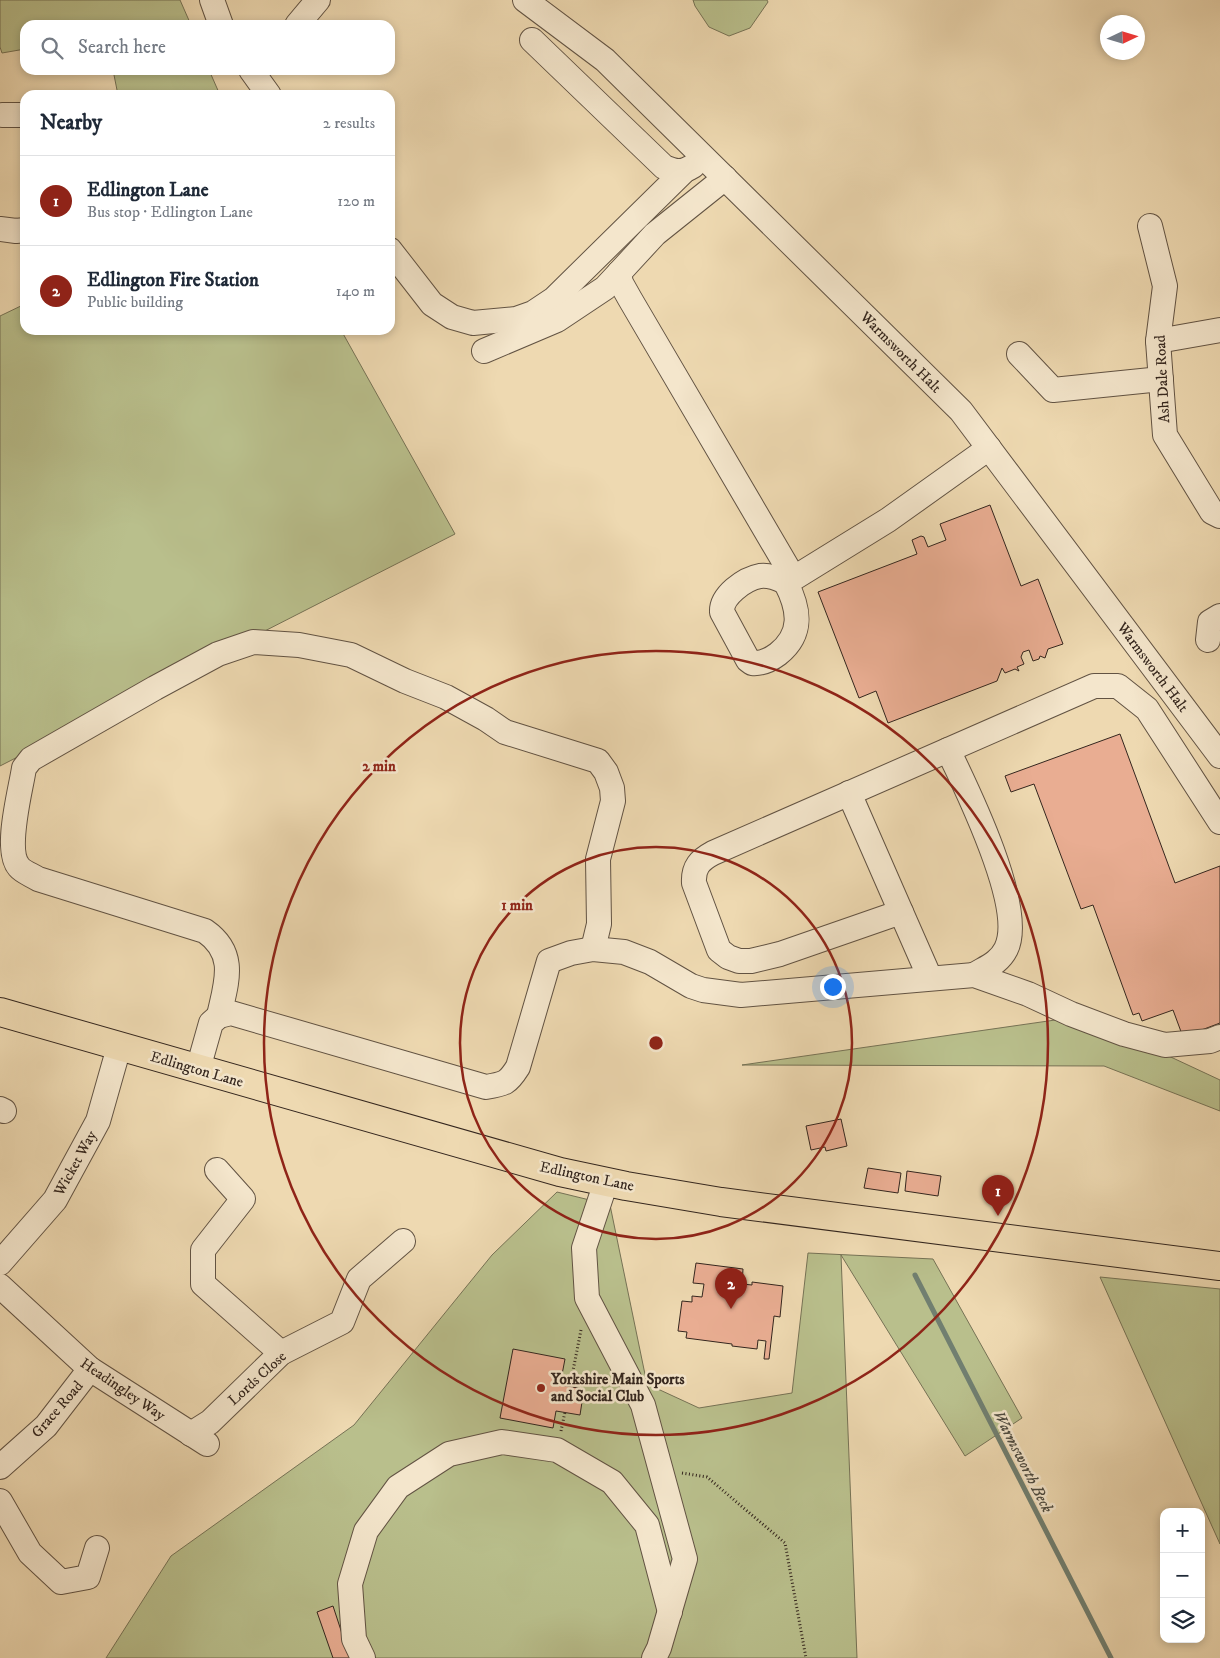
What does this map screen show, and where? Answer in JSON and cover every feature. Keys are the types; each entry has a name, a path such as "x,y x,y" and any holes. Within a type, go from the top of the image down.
{"main road":[{"name":"Edlington Lane","path":"0,1012 560,1172 606,1182 721,1202 1220,1266"}],"street":[{"path":"212,0 219,20"},
{"path":"301,20 318,0"},
{"name":"Warmsworth Halt","path":"524,0 605,60 961,411 1220,756"},
{"path":"532,40 664,167 676,172 684,171"},
{"path":"257,75 266,90"},
{"path":"395,256 432,304 452,318 473,323 516,319 534,313 554,299 684,171 705,158"},
{"path":"484,352 558,320 605,288 655,234 725,178"},
{"name":"Ash Dale Road","path":"1150,226 1165,286 1158,340 1164,434 1212,512 1220,516"},
{"path":"0,229 20,231"},
{"path":"619,273 621,283 790,580 880,525 989,448"},
{"path":"1158,340 1220,330"},
{"path":"1019,354 1053,390 1161,379"},
{"path":"219,1016 227,979 227,960 221,946 213,936 205,931 38,879 18,866 13,855 12,840 24,768 31,759 218,654 253,642 299,645 351,655 406,681 446,697 505,732 598,761 606,772 612,788 613,801 598,858 599,924 593,949"},
{"path":"901,912 780,954 739,961 728,957 719,950 694,883 693,874 696,866 713,853 1094,686 1118,686 1147,708 1220,822"},
{"path":"948,750 978,813 1005,890 1011,925 1007,947 998,961 974,975"},
{"path":"849,793 930,978"},
{"path":"198,1069 211,1023 219,1016 231,1013 486,1087 503,1084 511,1079 518,1067 549,961 570,953 593,949 624,952 650,962 691,986 702,990 742,995 974,975 1028,994 1071,1014 1124,1034 1165,1045 1210,1041 1220,1037"},
{"name":"Wicket Way","path":"0,1263 55,1200 98,1120 120,1047"},
{"path":"217,1170 243,1198 203,1250 203,1284 281,1353"},
{"path":"606,1182 584,1248 587,1298 644,1405 685,1559 659,1648 654,1658"},
{"name":"Lords Close","path":"199,1439 210,1422 281,1353 342,1322 359,1279 403,1241"},
{"name":"Headingley Way","path":"0,1286 90,1369 199,1439"},
{"name":"Grace Road","path":"0,1467 46,1426 90,1369"},
{"path":"363,1658 354,1639 350,1584 366,1531 398,1487 412,1477 448,1454 502,1442 557,1450 612,1482 647,1525 670,1612"},
{"path":"0,1501 30,1553 61,1582 88,1577 96,1548"}],"path":[{"path":"570,1386 587,1298"},
{"path":"662,1470 707,1477 785,1544 806,1658"}],"green space":[{"path":"0,0 180,0 189,20 20,20 20,50 2,53 0,47"},
{"path":"693,0 767,0 768,2 750,28 729,36 709,27"},
{"path":"114,75 211,75 218,90 117,90"},
{"path":"20,306 20,335 344,335 455,534 0,766 0,316"},
{"path":"1083,1016 1220,1080 1220,1111 1104,1066 742,1065"},
{"path":"557,1192 610,1205 647,1384 699,1408 792,1393 808,1253 933,1259 1022,1418 965,1456 841,1255 857,1658 106,1658 171,1556 354,1425 492,1255"},
{"path":"1100,1277 1220,1289 1220,1544"}],"building":[{"path":"990,505 1021,586 1038,579 1063,644 1048,649 1045,658 1040,656 1039,659 1033,661 1029,650 1023,652 1021,657 1024,664 1017,667 1019,671 1015,669 1005,673 1002,668 997,681 888,723 876,691 859,698 818,592 917,554 912,540 921,536 924,537 928,547 946,540 940,524"},
{"path":"1120,734 1175,883 1220,866 1220,1023 1183,1037 1173,1010 1142,1021 1139,1013 1133,1015 1093,905 1081,909 1034,784 1011,792 1005,776"},
{"path":"841,1119 847,1146 826,1151 825,1147 811,1150 806,1126"},
{"path":"868,1168 901,1173 898,1193 864,1188"},
{"path":"907,1171 941,1176 938,1196 905,1191"},
{"path":"696,1263 743,1269 742,1284 752,1285 752,1282 783,1286 780,1317 774,1316 769,1359 764,1359 766,1341 758,1340 757,1349 686,1338 687,1332 678,1331 682,1301 692,1302 692,1296 702,1297 704,1284 693,1283"},
{"name":"Yorkshire Main Sports and Social Club","path":"513,1349 565,1359 560,1385 584,1389 580,1415 556,1411 553,1428 500,1418"},
{"path":"333,1606 350,1658 333,1658 317,1612"}],"waterway":[{"name":"Warmsworth Beck","path":"915,1275 1111,1658"}],"place":[{"name":"Edlington Lane","path":"998,1216"},
{"name":"Edlington Fire Station","path":"731,1309"},
{"name":"Yorkshire Main Sports and Social Club","path":"541,1388"}]}
